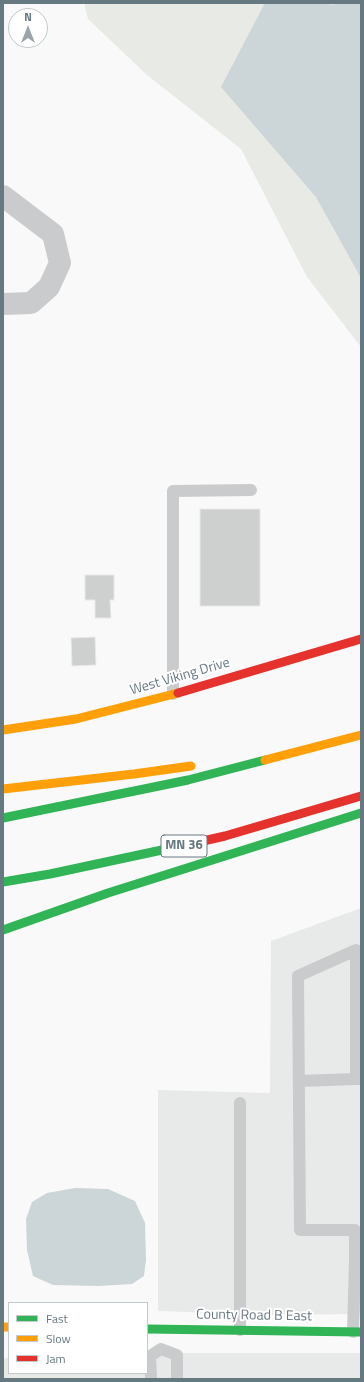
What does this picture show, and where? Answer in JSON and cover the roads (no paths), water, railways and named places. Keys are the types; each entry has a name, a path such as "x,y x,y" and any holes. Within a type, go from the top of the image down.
{"main road":[{"name":"West Viking Drive","path":"3,730 76,719 174,694 361,639"},
{"path":"3,818 188,780 361,735"},
{"path":"225,761 309,749"},
{"path":"3,789 134,774 202,764"},
{"name":"MN 36","path":"3,882 65,871 225,836 361,796"},
{"path":"3,930 108,893 361,813"},
{"name":"County Road B East","path":"148,1329 357,1332"}],"street":[{"path":"3,196 53,234 60,263 49,287 31,303 3,304"}],"lane":[{"path":"174,694 173,491 251,490"},
{"path":"299,1081 359,1079 356,950 298,976 300,1230 355,1230 358,1261 357,1332"},
{"path":"240,1103 240,1330"},
{"path":"160,1329 161,1349"},
{"path":"151,1379 150,1356 161,1349"},
{"path":"161,1349 177,1355 177,1379"}]}
